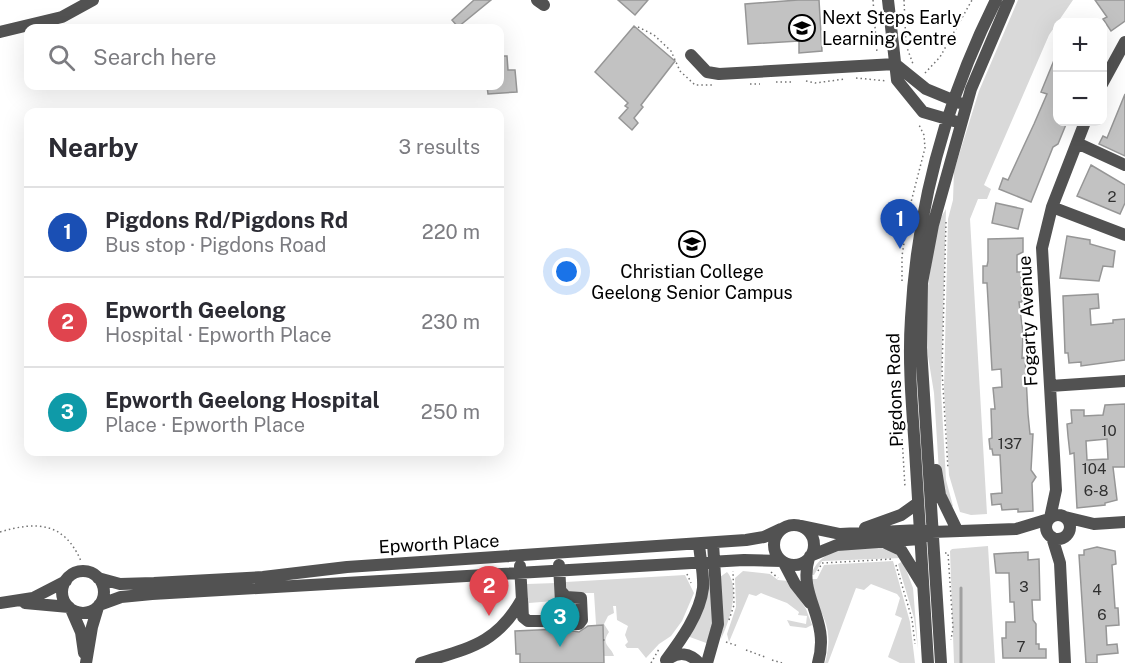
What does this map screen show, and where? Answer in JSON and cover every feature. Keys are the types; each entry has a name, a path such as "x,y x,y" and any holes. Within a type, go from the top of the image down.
{"street":[{"path":"36,24 50,21 93,0"},
{"path":"888,0 897,80 917,107 928,114 961,123"},
{"name":"Pigdons Road","path":"927,663 910,363 913,281 928,189 946,119 996,0"},
{"name":"Pigdons Road","path":"941,663 921,348 921,306 928,249 961,123 982,60 1009,0"},
{"path":"0,32 24,27"},
{"path":"1107,75 1125,42"},
{"path":"691,56 707,72 719,74 895,64 919,82 952,101 966,106"},
{"name":"Fogarty Avenue","path":"1056,490 1042,248 1052,207 1084,126"},
{"path":"1077,143 1125,165"},
{"path":"1052,207 1125,236"},
{"path":"921,348 928,373 937,480 940,495 957,530"},
{"path":"1050,386 1125,381"},
{"path":"1056,490 1070,527 1060,563"},
{"path":"1056,490 1046,528 1060,563 1065,663"},
{"path":"843,534 893,519 918,503"},
{"path":"1016,529 1055,515 1094,524 1125,522"},
{"path":"818,663 822,638 819,616 795,584 773,545 781,529 791,524 843,534 920,534"},
{"path":"783,562 798,565 837,545 883,542 932,532 1016,529 1060,539 1094,524"},
{"path":"802,526 813,537 814,547 806,578 813,606"},
{"name":"Epworth Place","path":"98,578 120,584 263,577 346,567 558,555 753,540 781,529"},
{"path":"883,542 901,550 923,585"},
{"path":"707,663 717,630 713,543"},
{"path":"661,661 698,606 703,587 699,544"},
{"path":"558,555 562,621"},
{"path":"519,557 523,617 528,621 562,621 579,624 582,620 581,598 566,597 561,591"},
{"name":"Epworth Place","path":"99,606 129,596 715,561 783,562"},
{"path":"6,603 39,596 67,580 81,566 98,578 104,591 92,624 86,663"},
{"path":"67,580 63,593 81,632 86,663"},
{"path":"421,663 490,638 502,627 522,599"},
{"path":"6,603 70,608 86,613 99,606"},
{"path":"661,661 672,656 686,654 699,663"}],"path":[{"path":"873,0 877,60"},
{"path":"904,0 906,45 919,82"},
{"path":"919,82 940,57 972,0"},
{"path":"638,27 654,35 671,51 680,71 694,85"},
{"path":"946,218 942,370 948,470"},
{"path":"0,532 27,526 49,526 66,538 81,566"},
{"path":"948,553 953,628 951,643"},
{"path":"815,578 822,564 895,559 912,619 916,650"},
{"path":"722,640 738,646"},
{"path":"746,650 765,657"},
{"path":"646,659 661,661"},
{"path":"772,660 782,663"}],"shaded area":[{"path":"1018,0 1073,0 1061,18 1053,18 1053,29 984,185 991,189 987,199 978,199 970,219 987,514 971,515 960,512 949,475 944,388 948,219 953,200 954,171 979,91"},
{"path":"946,209 941,391 946,480 953,506 950,508 939,472 934,393 926,344 928,286 934,245 939,221"},
{"path":"988,546 995,663 954,663 950,551"},
{"path":"850,548 882,548 893,551 901,558 822,561 814,575 811,575 816,565 831,553"},
{"path":"893,561 910,622 915,663 900,663 888,657 902,618 895,615 900,598 897,594 871,584 864,590 856,588 828,663 825,663 828,648 827,626 816,601 811,579 817,579 824,565"},
{"path":"903,561 913,588 918,649 914,618 898,564"},
{"path":"743,571 770,574 778,580 788,581 806,609 812,625 806,628 790,626 787,620 806,624 807,616 798,615 799,612 787,603 761,593 756,596 749,594 729,642 727,634 736,607 735,578"},
{"path":"727,572 733,587 733,596 730,615 721,639 723,625 720,577"},
{"path":"709,573 714,623 709,644 687,636"},
{"path":"685,575 694,593 682,621 671,636 659,644 646,658 638,648 627,648 625,645 628,642 625,635 628,626 617,620 616,606 613,606 614,613 608,616 604,624 609,632 606,643 614,656 603,656 596,624 594,593 567,593 566,582"},
{"path":"556,583 558,614 555,618 554,601 529,603 528,612 527,584"}],"building":[{"path":"474,0 491,0 462,24 455,24 452,20"},
{"path":"618,0 648,0 635,15"},
{"path":"819,0 822,51 799,53 799,41 748,44 745,4"},
{"path":"1095,0 1125,0 1125,21 1111,31 1107,25 1107,18 1105,18 1107,17"},
{"path":"634,26 675,61 641,105 643,107 634,118 638,123 632,130 619,118 628,108 625,106 628,103 595,72"},
{"path":"504,56 507,56 508,70 515,70 517,92 488,94 488,90 504,90"},
{"path":"1053,63 1053,126 1065,126 1058,144 1053,147 1031,202 999,189 1003,178 1008,180 1047,94 1041,92"},
{"path":"1125,94 1125,156 1099,144 1103,136 1107,138"},
{"path":"1091,165 1125,185 1125,203 1120,214 1077,196"},
{"path":"996,203 1023,209 1018,229 992,223"},
{"path":"1067,236 1090,240 1090,244 1115,251 1113,267 1103,266 1099,281 1060,278"},
{"path":"1023,238 1023,252 1017,255 1017,272 1021,272 1022,302 1019,302 1023,333 1022,358 1025,357 1030,434 1033,434 1031,470 1036,477 1032,483 1033,511 1018,512 1018,509 1002,510 1001,504 992,505 991,494 1002,493 1000,455 993,455 990,449 991,409 995,409 993,388 1002,387 1001,369 992,370 987,283 983,283 983,266 987,266 988,261 988,239"},
{"path":"1098,294 1099,308 1090,309 1091,325 1113,323 1113,320 1125,319 1125,360 1081,366 1081,362 1069,363 1068,353 1065,353 1063,296"},
{"path":"1125,404 1125,467 1113,467 1117,500 1105,503 1105,505 1077,508 1074,453 1070,454 1067,424 1072,423 1071,410 1084,410 1084,416 1103,415 1105,405","holes":["1107,439 1108,459 1087,460 1086,441"]},
{"path":"1097,547 1115,551 1116,564 1112,565 1115,608 1118,608 1119,625 1106,626 1107,645 1117,644 1118,653 1097,655 1097,663 1086,663 1079,555 1084,555 1084,550"},
{"path":"1028,552 1028,560 1039,559 1040,600 1032,600 1033,620 1036,624 1036,644 1039,644 1039,649 1046,649 1046,658 1003,658 1002,638 1006,638 1006,622 1015,622 1014,602 1010,602 1009,573 996,573 994,554"},
{"path":"603,625 604,663 520,663 520,654 516,654 515,631 560,629 579,632 588,626"}],"waterway":[{"path":"961,588 961,663"}],"place":[{"name":"Next Steps Early Learning Centre","path":"802,28"},
{"name":"Christian College Geelong Senior Campus","path":"692,244"},
{"name":"Pigdons Rd/Pigdons Rd","path":"900,249"},
{"name":"Epworth Geelong","path":"489,616"},
{"name":"Epworth Geelong Hospital","path":"560,647"}]}
